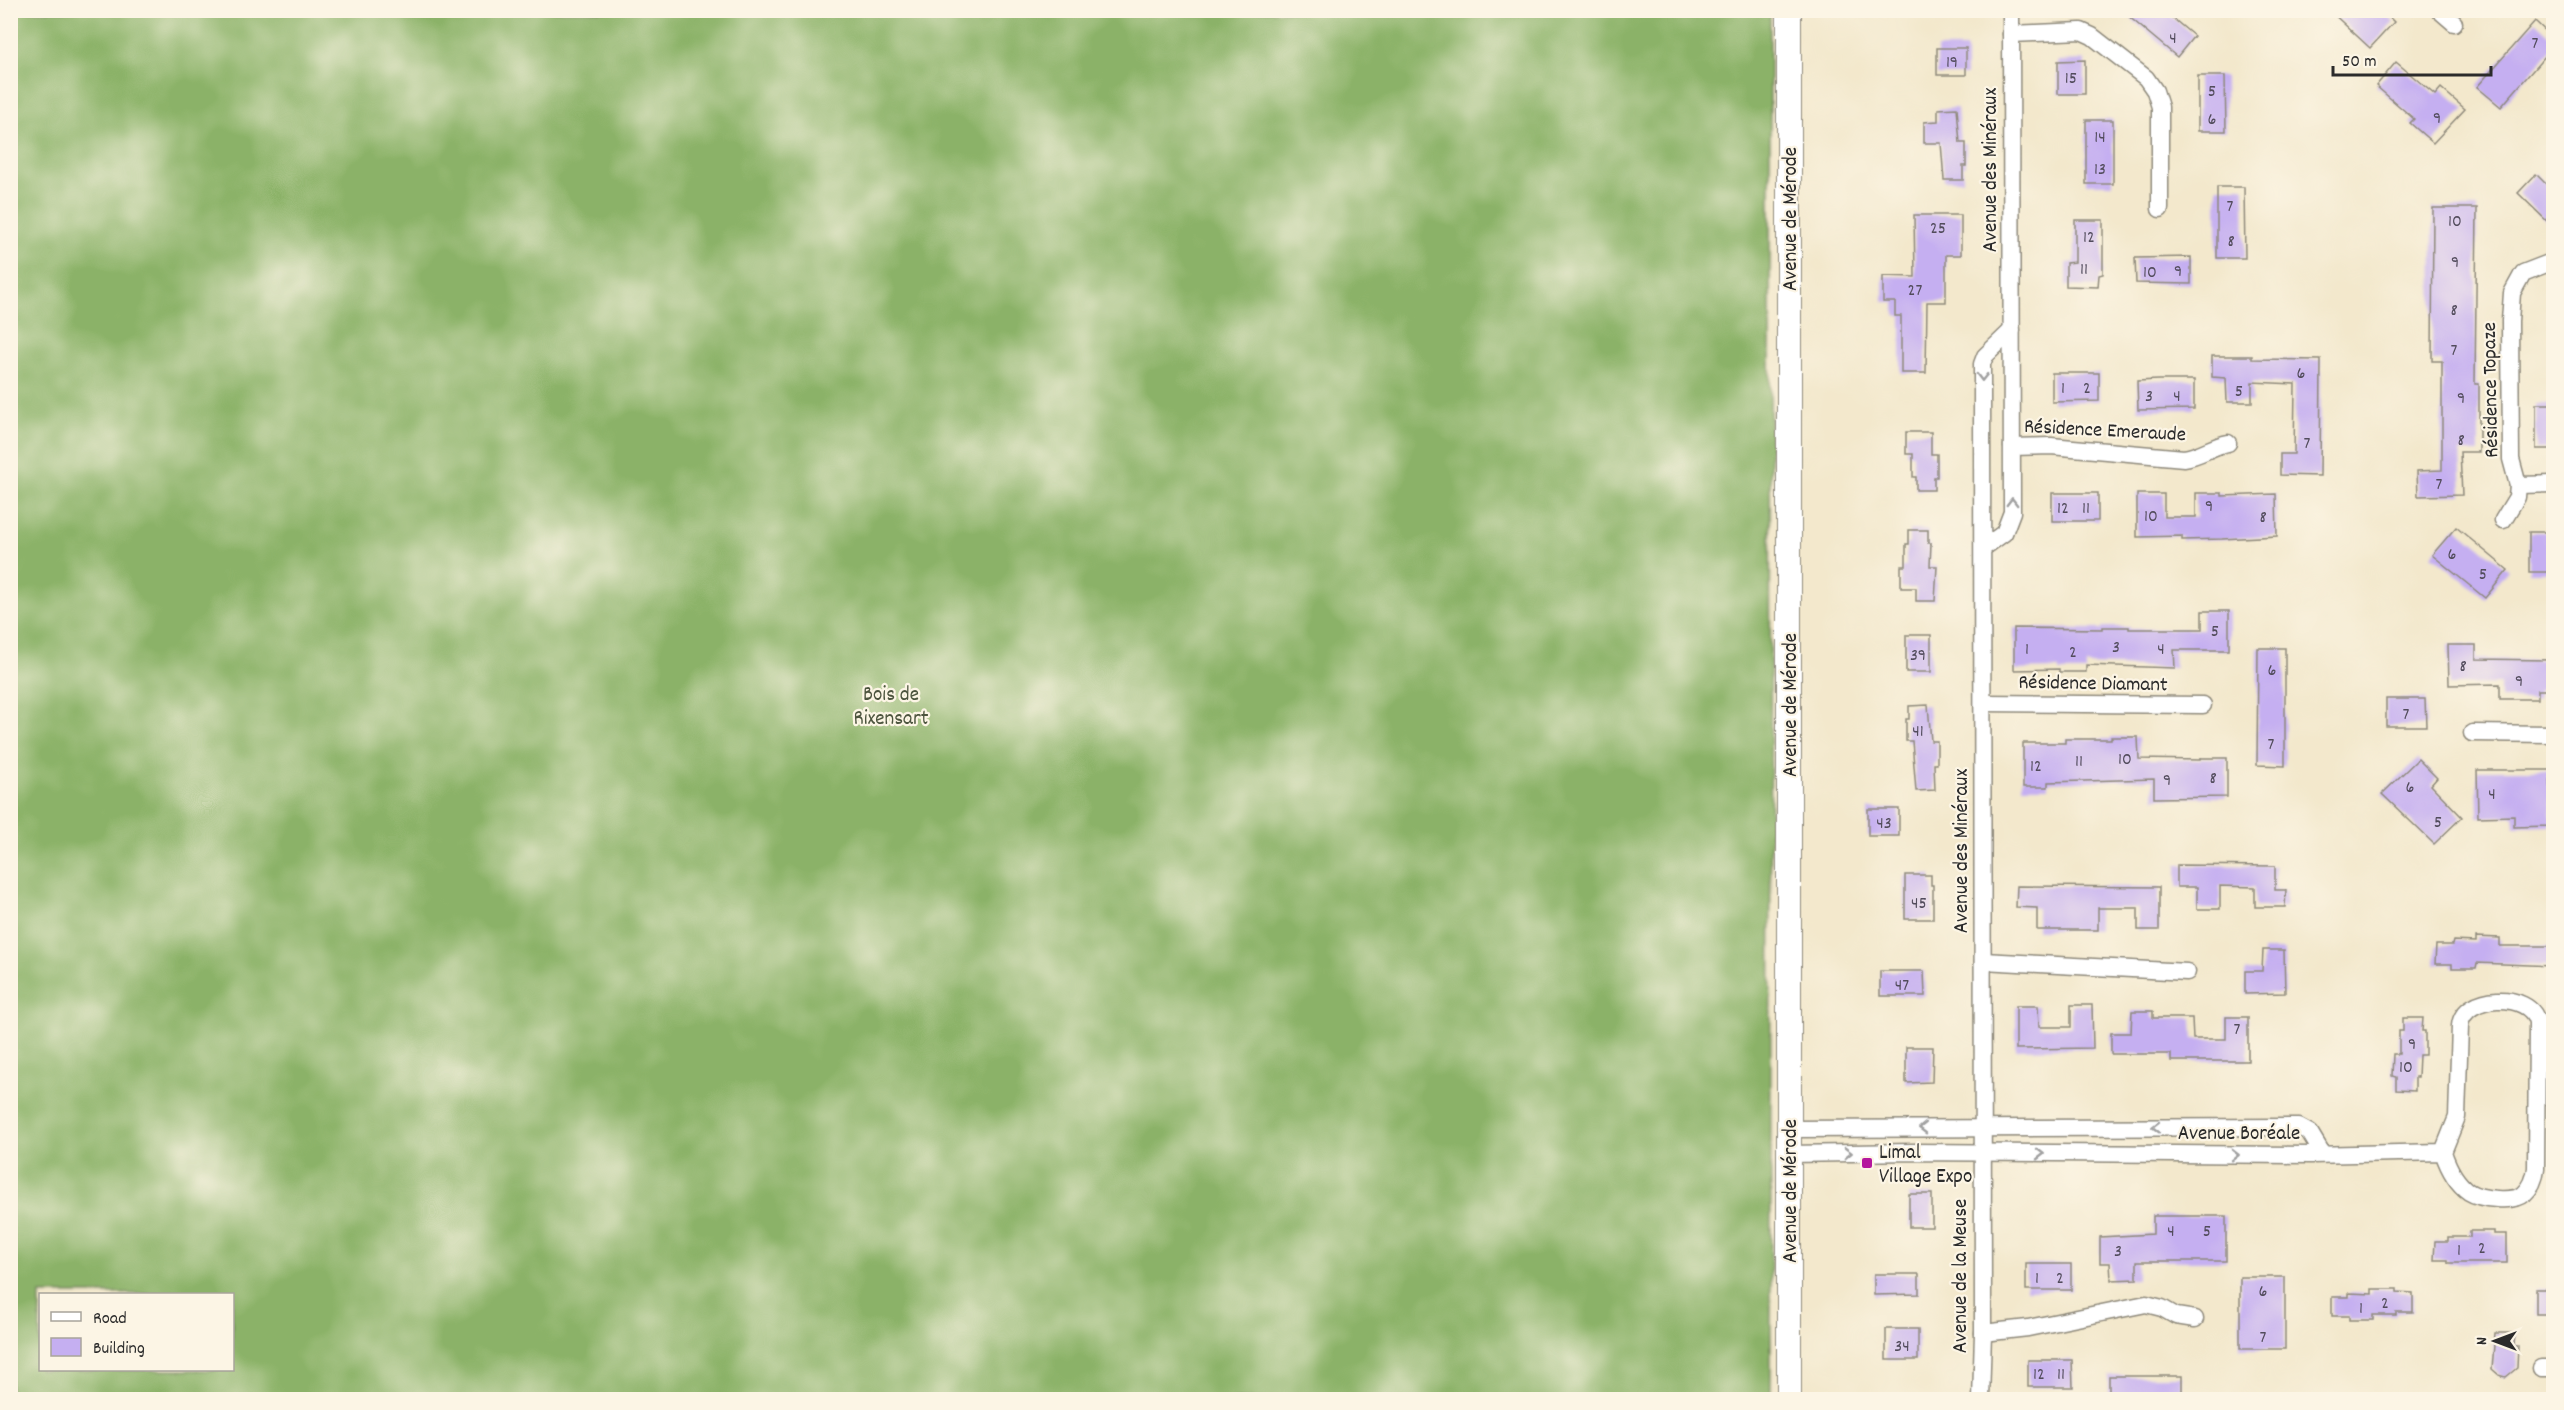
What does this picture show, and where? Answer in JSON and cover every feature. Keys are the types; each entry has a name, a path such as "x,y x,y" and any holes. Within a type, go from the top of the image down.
{"street":[{"name":"Avenue de Mérode","path":"1789,1400 1790,10"},
{"name":"Avenue des Minéraux","path":"1983,548 2004,533 2012,512 2011,10"},
{"path":"2439,10 2454,23"},
{"path":"2011,34 2081,32 2092,36 2146,78 2155,91 2160,107 2160,209"},
{"name":"Résidence Topaze","path":"2518,485 2511,459 2510,321 2512,293 2523,273 2553,261"},
{"name":"Avenue des Minéraux","path":"1981,1153 1982,364 1985,356 2012,330"},
{"name":"Résidence Emeraude","path":"2012,447 2060,446 2184,458 2194,457 2214,446 2228,443"},
{"path":"2503,520 2517,497 2518,485 2553,484"},
{"name":"Résidence Diamant","path":"1983,703 2203,705"},
{"path":"2472,733 2553,734"},
{"path":"1983,961 2187,972"},
{"path":"2509,1001 2526,1005 2533,1012 2536,1022 2535,1168 2531,1185 2525,1194 2518,1197 2487,1199 2476,1196 2459,1183 2443,1152 2457,1116 2460,1026 2463,1014 2474,1004 2488,1002 2509,1001"},
{"name":"Avenue Boréale","path":"1789,1129 2299,1127 2310,1134 2322,1153 2311,1155 1789,1154"},
{"path":"2322,1153 2443,1152"},
{"name":"Avenue de la Meuse","path":"1981,1153 1983,1333 1981,1400"},
{"path":"1983,1333 2028,1329 2146,1304 2162,1308 2176,1316 2195,1319"}],"green space":[{"name":"Bois de Rixensart","path":"10,11 1770,11 1771,1399 11,1399"}],"building":[{"path":"2121,10 2163,10 2194,36 2177,57"},
{"path":"2329,10 2382,10 2394,22 2370,48"},
{"path":"2535,21 2553,38 2553,47 2501,107 2477,87"},
{"path":"1937,48 1966,48 1966,75 1937,75"},
{"path":"2085,60 2085,94 2058,94 2058,61"},
{"path":"2396,62 2435,95 2441,88 2465,109 2433,143 2410,123 2414,119 2376,86"},
{"path":"2198,76 2225,76 2226,131 2198,131"},
{"path":"1957,108 1960,143 1966,143 1966,166 1963,166 1963,180 1944,180 1941,143 1924,143 1924,122 1938,121 1938,109"},
{"path":"2086,120 2113,120 2113,184 2086,184"},
{"path":"2536,174 2553,191 2553,227 2518,193"},
{"path":"2217,187 2244,187 2245,258 2217,258"},
{"path":"2433,208 2477,208 2475,384 2479,384 2479,452 2460,452 2462,495 2418,496 2417,471 2442,470 2442,361 2432,361"},
{"path":"1914,215 1961,215 1961,255 1946,255 1946,302 1927,302 1926,373 1901,373 1901,316 1895,316 1895,302 1883,302 1883,276 1915,277"},
{"path":"2075,220 2103,220 2103,274 2099,275 2098,287 2066,286 2066,263 2075,262"},
{"path":"2191,257 2191,284 2136,283 2135,258"},
{"path":"2212,356 2321,360 2320,476 2280,475 2280,454 2294,454 2295,384 2252,382 2252,402 2227,402 2226,378 2212,377"},
{"path":"2052,373 2099,373 2099,401 2052,402"},
{"path":"2194,380 2194,409 2138,410 2137,381"},
{"path":"2536,404 2553,404 2553,449 2536,449"},
{"path":"1906,432 1931,432 1931,454 1937,454 1937,477 1934,477 1934,490 1916,490 1916,477 1913,477 1913,454 1906,454"},
{"path":"2052,493 2098,493 2098,521 2052,521"},
{"path":"2196,493 2222,493 2222,496 2276,494 2277,536 2182,540 2182,536 2137,537 2137,494 2164,494 2164,517 2196,517"},
{"path":"2456,527 2508,570 2485,598 2432,555"},
{"path":"1909,530 1928,530 1928,543 1931,543 1930,566 1937,566 1935,601 1916,601 1916,588 1901,588 1901,566 1906,566 1906,544 1909,544"},
{"path":"2529,532 2553,532 2553,572 2529,572"},
{"path":"2202,611 2229,611 2229,650 2174,650 2175,668 2086,665 2086,672 2059,672 2059,669 2014,670 2014,628 2202,629"},
{"path":"1906,635 1931,635 1931,672 1906,672"},
{"path":"2448,645 2476,645 2476,659 2553,660 2553,690 2538,690 2538,699 2500,699 2500,684 2449,685"},
{"path":"2258,648 2285,648 2285,766 2257,765"},
{"path":"2386,699 2425,699 2426,726 2386,726"},
{"path":"1928,705 1931,741 1937,741 1937,764 1934,764 1935,790 1916,791 1912,741 1906,741 1906,719 1909,719 1909,706"},
{"path":"2111,737 2138,737 2139,759 2227,758 2227,797 2154,798 2154,779 2048,782 2048,787 2023,787 2023,743 2065,743 2065,739 2111,739"},
{"path":"2418,759 2437,778 2431,785 2462,817 2434,844 2382,794"},
{"path":"2477,770 2550,770 2551,826 2514,827 2514,816 2478,817"},
{"path":"1868,809 1899,809 1899,836 1868,836"},
{"path":"2177,865 2275,866 2275,890 2286,890 2285,907 2255,907 2255,887 2220,886 2220,909 2197,909 2197,887 2177,887"},
{"path":"1905,875 1931,875 1933,919 1905,919"},
{"path":"2017,886 2159,887 2159,930 2138,930 2138,908 2098,908 2098,930 2037,930 2037,908 2016,907"},
{"path":"2476,937 2500,938 2500,946 2553,946 2553,966 2477,963 2476,968 2452,968 2452,964 2435,964 2436,945 2452,945 2453,941 2476,942"},
{"path":"2263,950 2284,950 2285,993 2245,994 2245,971 2262,971"},
{"path":"1880,971 1924,971 1925,996 1880,996"},
{"path":"2071,1005 2092,1005 2093,1048 2016,1049 2016,1006 2038,1006 2039,1027 2071,1027"},
{"path":"2132,1011 2153,1011 2153,1018 2192,1018 2193,1039 2226,1039 2226,1017 2248,1017 2248,1061 2171,1061 2171,1054 2111,1054 2111,1033 2131,1033"},
{"path":"2403,1018 2423,1018 2425,1055 2419,1055 2415,1091 2396,1090 2396,1077 2392,1076 2393,1054 2399,1054 2399,1031 2403,1031"},
{"path":"1906,1047 1933,1047 1932,1082 1906,1083"},
{"path":"1909,1194 1932,1194 1932,1227 1909,1227"},
{"path":"2153,1216 2226,1216 2226,1261 2137,1261 2137,1279 2111,1280 2110,1263 2100,1263 2100,1237 2153,1234"},
{"path":"2470,1231 2494,1231 2494,1234 2507,1234 2507,1263 2448,1263 2448,1260 2434,1260 2435,1241 2448,1241 2448,1237 2470,1237"},
{"path":"2026,1264 2071,1264 2071,1290 2026,1290"},
{"path":"1874,1274 1919,1274 1919,1294 1874,1295"},
{"path":"2240,1277 2285,1277 2285,1349 2240,1349"},
{"path":"2372,1289 2397,1289 2397,1292 2413,1293 2413,1312 2373,1315 2373,1320 2349,1320 2349,1316 2332,1316 2332,1297 2349,1297 2349,1293 2372,1294"},
{"path":"2536,1289 2553,1289 2553,1314 2536,1314"},
{"path":"1886,1329 1918,1329 1918,1360 1886,1360"},
{"path":"2495,1333 2515,1333 2514,1346 2518,1346 2517,1368 2506,1377 2492,1369"},
{"path":"2028,1360 2072,1360 2073,1387 2028,1387"},
{"path":"2109,1376 2182,1376 2182,1400 2109,1400"}],"place":[{"name":"Limal Village Expo","path":"1867,1163"}]}
